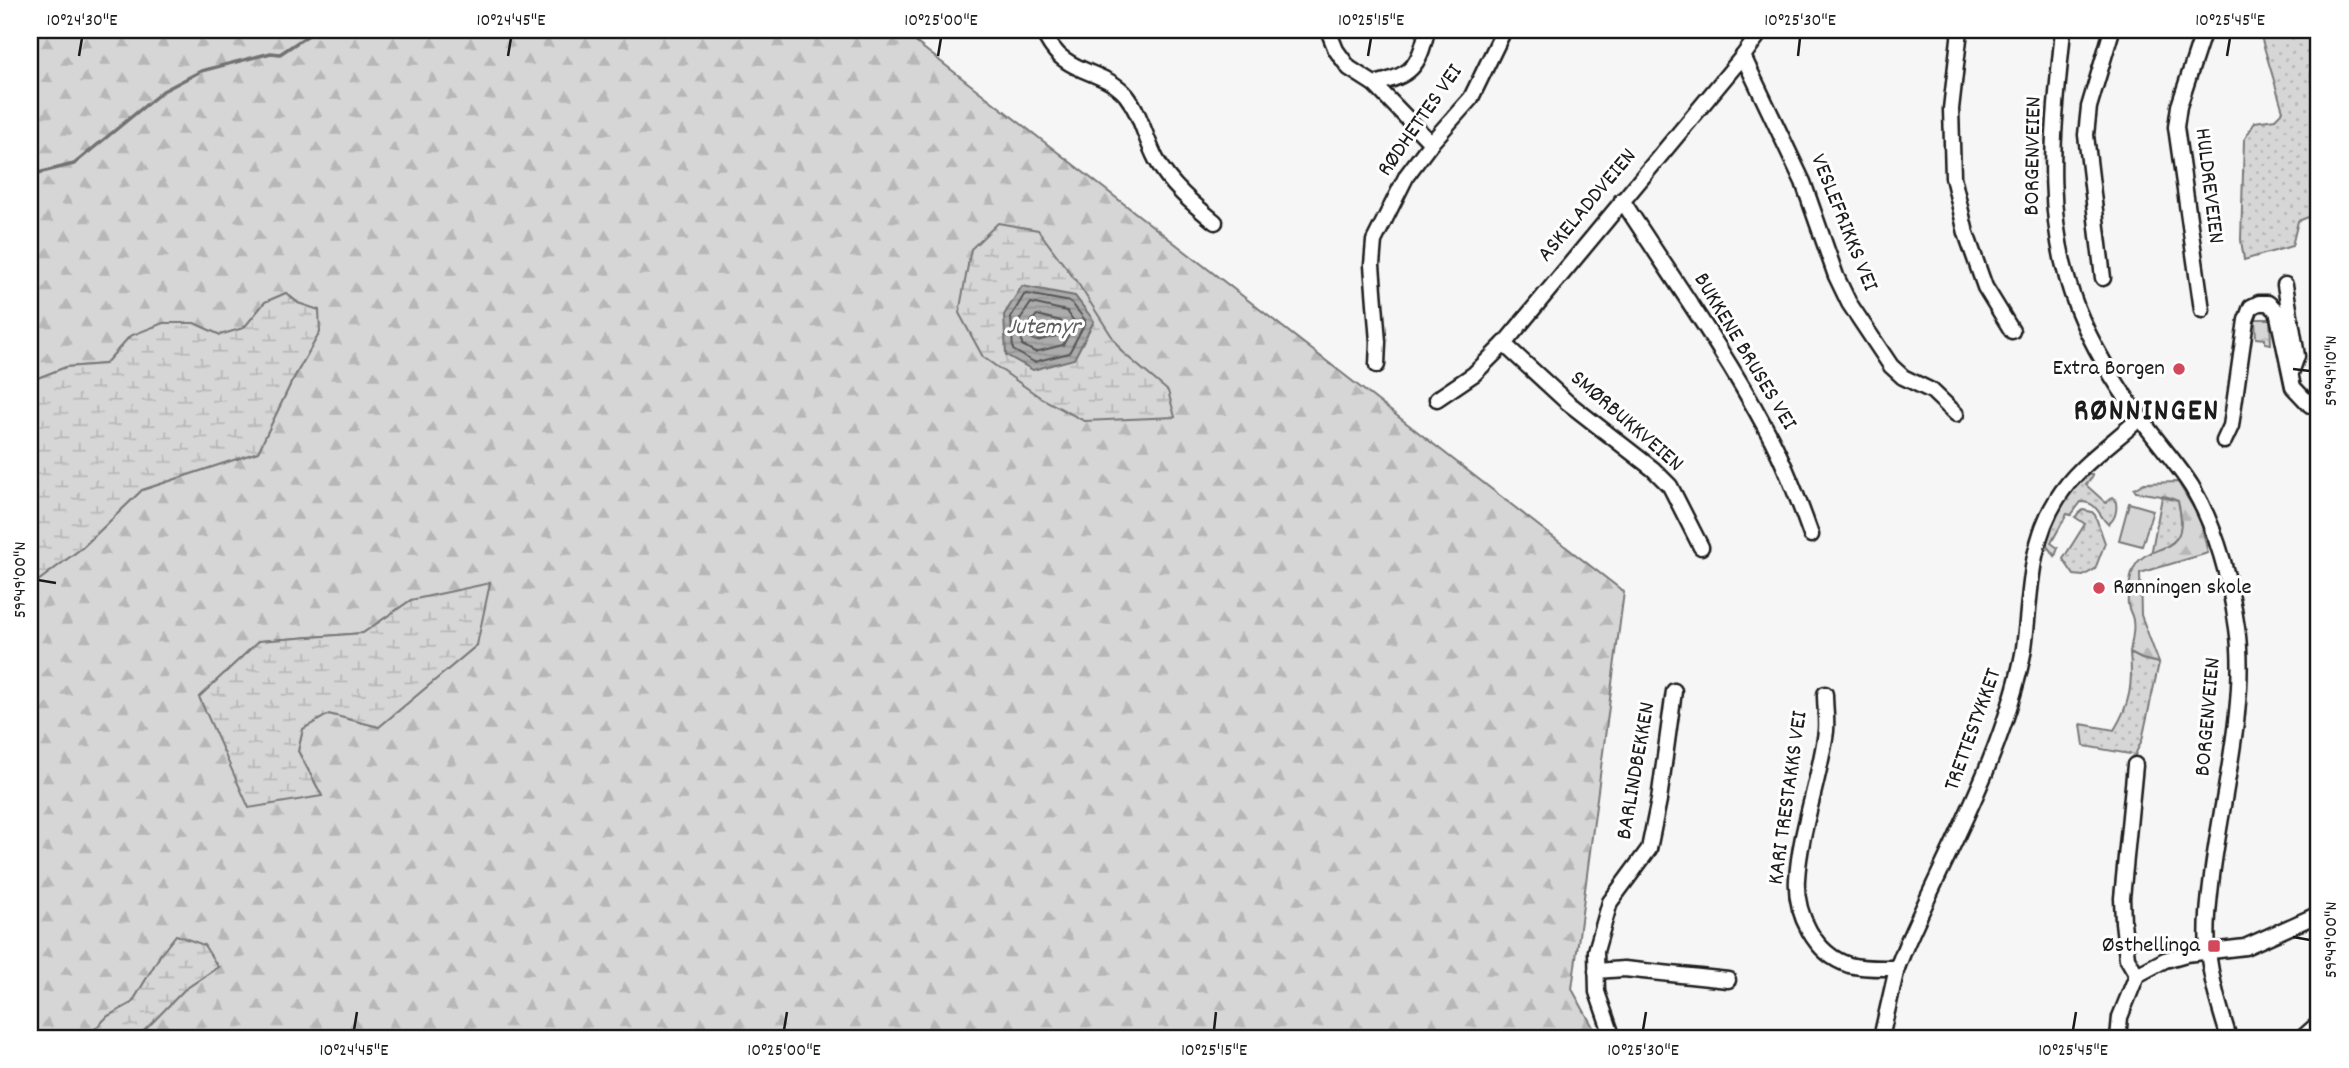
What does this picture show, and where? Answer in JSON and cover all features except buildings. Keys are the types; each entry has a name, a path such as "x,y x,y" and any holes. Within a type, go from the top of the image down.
{"street":[{"path":"1042,30 1052,48 1065,60 1113,83 1125,94 1137,111 1158,162 1175,186 1215,222"},
{"path":"1328,30 1336,50 1349,68 1374,84 1431,143"},
{"path":"1374,84 1397,79 1413,66 1423,48 1427,30"},
{"name":"RØDHETTES VEI","path":"1377,365 1378,342 1372,265 1374,241 1407,175 1471,98 1504,30"},
{"name":"ASKELADDVEIEN","path":"1437,399 1474,374 1504,344 1743,57 1762,30"},
{"path":"1960,30 1951,109 1953,177 1966,233 1984,286 2011,331"},
{"name":"BORGENVEIEN","path":"2063,30 2052,172 2056,232 2067,281 2105,365 2140,418 2185,476 2209,521 2227,575 2238,631 2239,685 2209,901 2208,950 2219,1006 2229,1038"},
{"path":"2102,278 2086,135 2089,107 2112,30"},
{"name":"HULDREVEIEN","path":"2202,310 2176,127 2179,106 2204,30"},
{"name":"VESLEFRIKKS VEI","path":"1743,57 1804,182 1836,276 1849,303 1891,366 1903,377 1932,391 1956,414"},
{"name":"BUKKENE BRUSES VEI","path":"1622,200 1766,428 1795,489 1811,535"},
{"path":"2285,285 2297,356 2291,374"},
{"path":"2224,441 2231,426 2246,320 2251,307 2259,303 2268,303 2276,309 2293,387 2310,405 2319,406"},
{"name":"SMØRBUKKVEIEN","path":"1504,344 1567,402 1653,469 1670,486 1701,547"},
{"name":"TRETTESTYKKET","path":"1881,1038 1897,968 1992,757 2005,722 2021,668 2031,573 2045,521 2057,499 2079,472 2140,418"},
{"name":"BARLINDBEKKEN","path":"1613,1038 1597,992 1597,943 1610,902 1649,849 1659,800 1674,691"},
{"name":"KARI TRESTAKKS VEI","path":"1825,694 1826,731 1797,880 1802,915 1819,946 1834,957 1847,964 1866,968 1897,968"},
{"path":"2135,765 2122,898 2127,958 2137,975"},
{"path":"2118,1038 2120,1017 2137,975 2165,960 2208,950 2222,951 2245,947 2319,915"},
{"path":"1596,971 1625,969 1728,980"},
{"path":"2302,1038 2319,1023"}],"green space":[{"path":"30,30 900,30 1624,592 1572,989 1599,1038 137,1038 184,990 218,967 161,954 132,1003 108,1016 90,1035 91,1038 30,1038 30,587 83,547 142,490 258,452 291,383 320,332 298,303 286,293 265,302 244,328 220,335 194,323 130,336 105,364 66,367 30,381","holes":["411,600 477,645 379,727 329,714 303,729 298,751 322,796 199,697 259,641 363,633"]},
{"path":"2259,30 2311,30 2311,77 2319,113 2319,213 2298,221 2292,246 2244,260 2241,240 2244,140 2255,122 2275,119 2283,111"},
{"name":"Jutemyr","path":"998,223 1038,230 1079,285 1122,352 1168,391 1175,417 1084,421 1041,398 983,357 959,313 971,249"},
{"path":"286,293 298,303 319,310 320,332 291,383 258,452 142,490 83,547 30,587 30,381 66,367 105,364 130,336 163,323 194,323 220,335 244,328 265,302"},
{"path":"2255,319 2270,319 2271,344 2265,343 2265,339 2256,338"},
{"path":"2092,475 2092,478 2086,485 2106,503 2113,497 2115,499 2115,516 2108,524 2091,504 2081,502 2071,515 2067,514 2051,543 2058,548 2055,556 2045,544 2052,516 2066,496"},
{"path":"2178,482 2200,519 2208,553 2140,573 2141,615 2159,663 2130,653 2133,625 2128,605 2129,586 2134,568 2140,559 2174,541 2179,533 2181,520 2178,501 2136,492 2134,489 2144,483"},
{"path":"2162,497 2178,501 2181,530 2174,541 2151,555"},
{"path":"2129,503 2153,510 2142,546 2119,540"},
{"path":"2083,510 2095,515 2105,543 2095,569 2083,576 2074,575 2063,559 2085,524 2075,517"},
{"path":"490,583 477,645 379,727 329,714 303,729 298,751 322,796 249,808 199,697 259,641 363,633 411,600"},
{"path":"2130,653 2159,663 2142,740 2135,755 2084,746 2081,724 2114,730 2124,711 2131,674"},
{"path":"176,935 204,945 218,967 184,990 137,1038 91,1038 89,1035 108,1016 132,1003 161,954"}],"water":[{"name":"Jutemyr","path":"1022,286 1075,296 1094,321 1074,359 1033,370 1006,355 1004,315"}],"waterway":[{"path":"30,175 74,164 163,91 201,71 271,53 280,54 316,30"},
{"path":"779,30 782,37"}],"place":[{"name":"Extra Borgen","path":"2179,369"},
{"name":"Rønningen skole","path":"2099,588"},
{"name":"Østhellinga","path":"2214,946"}],"district":[{"name":"RØNNINGEN","path":"2147,413"}]}
